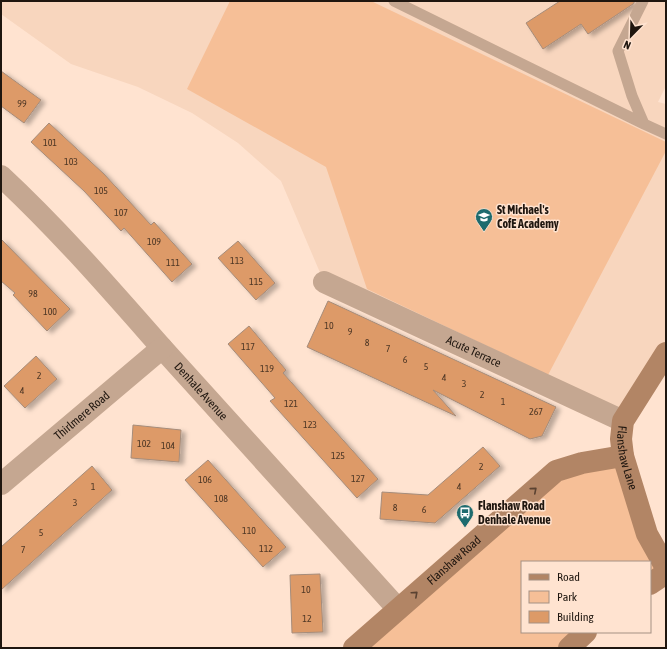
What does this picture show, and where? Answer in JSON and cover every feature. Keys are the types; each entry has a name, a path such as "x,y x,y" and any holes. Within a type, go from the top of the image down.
{"street":[{"name":"Denhale Avenue","path":"1,176 42,214 69,243 398,609"},
{"name":"Acute Terrace","path":"324,282 623,421"},
{"name":"Thirlmere Road","path":"1,484 162,348"},
{"name":"Flanshaw Lane","path":"666,353 623,421 621,439 623,456 647,534 666,568"},
{"name":"Flanshaw Road","path":"354,648 556,471 582,463 623,456"},
{"path":"651,583 666,573"},
{"path":"569,648 585,633"}],"lane":[{"path":"394,1 666,134"},
{"path":"643,1 618,51 632,96 644,124"}],"shaded area":[{"name":"St Michael's CofE Academy","path":"1,1 666,1 666,86 658,102 666,104 666,353 623,421 324,282 281,181 238,143 192,113 138,87 71,64 1,14"}],"green space":[{"name":"St Michael's CofE Academy","path":"230,1 371,1 666,142 666,151 548,375 367,289 326,167 187,89"},
{"path":"623,456 666,568 651,583 651,561 521,561 521,633 585,633 569,648 354,648 556,471"}],"building":[{"path":"560,1 635,1 633,4 588,34 581,24 543,49 526,23"},
{"path":"1,71 41,100 24,123 1,106"},
{"path":"49,123 104,174 151,225 154,222 192,264 172,282 124,228 121,231 84,191 31,142"},
{"path":"1,239 70,309 47,331 13,295 15,293 1,281"},
{"path":"238,241 275,283 256,300 218,258"},
{"path":"328,301 556,407 542,436 530,439 433,390 456,416 307,347"},
{"path":"249,326 286,370 283,373 378,479 357,498 270,401 275,398 228,344"},
{"path":"36,356 57,379 25,408 4,386"},
{"path":"133,425 181,430 179,462 131,458"},
{"path":"483,447 500,466 435,523 380,519 382,492 428,495"},
{"path":"208,460 286,547 263,567 185,480"},
{"path":"92,466 112,490 1,590 1,547"},
{"path":"320,574 323,632 292,633 290,575"}],"place":[{"name":"St Michael's CofE Academy","path":"484,232"},
{"name":"Flanshaw Road Denhale Avenue","path":"465,528"}]}
